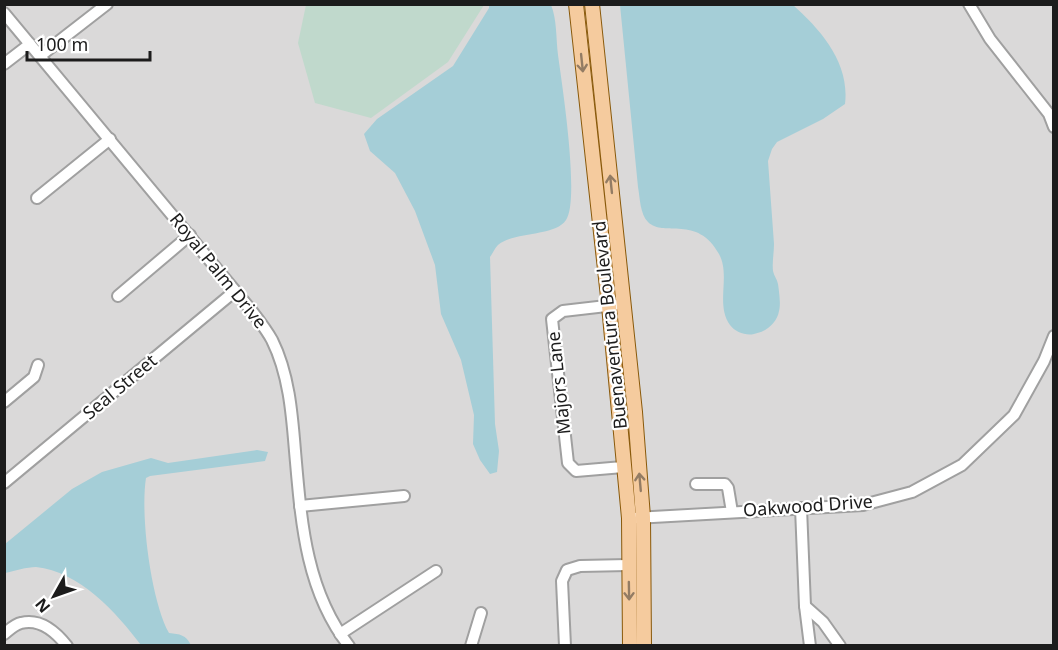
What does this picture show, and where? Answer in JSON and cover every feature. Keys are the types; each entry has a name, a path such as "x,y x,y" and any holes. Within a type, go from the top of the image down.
{"main road":[{"name":"Buenaventura Boulevard","path":"576,4 607,286 623,467 636,518 628,565 630,645"},
{"name":"Buenaventura Boulevard","path":"592,4 624,305 644,645"}],"street":[{"path":"40,56 107,4"},
{"path":"969,4 990,39 1049,114 1053,127"},
{"name":"Royal Palm Drive","path":"4,13 190,235 251,310 272,340 283,371 292,409 300,506 311,571 323,605 349,645"},
{"path":"4,64 30,44"},
{"path":"37,198 110,139"},
{"path":"118,296 190,235"},
{"path":"607,286 622,284"},
{"name":"Seal Street","path":"4,483 235,291"},
{"name":"Majors Lane","path":"623,467 576,471 568,463 552,319 563,311 624,305"},
{"name":"Oakwood Drive","path":"636,518 863,505 912,492 962,465 1014,415 1044,361 1053,336"},
{"path":"4,402 34,377 38,365"},
{"path":"696,484 725,484 728,488 732,512"},
{"path":"300,506 404,496"},
{"path":"801,508 805,606 810,645"},
{"path":"565,645 562,581 567,570 580,566 628,565"},
{"path":"340,634 436,571"},
{"path":"805,606 823,622 840,645"},
{"path":"471,645 481,614"},
{"path":"4,634 20,623 39,623 60,636 68,645"}],"shaded area":[{"path":"5,5 1053,5 1053,645 5,645"}],"green space":[{"path":"484,4 448,62 371,118 315,103 298,43 306,5"}],"water":[{"path":"489,5 551,5 569,141 570,208 566,220 561,225 544,232 505,241 498,245 490,257 495,424 499,451 497,472 490,474 473,444 474,415 461,360 441,314 435,265 415,211 395,173 370,151 364,134 377,119 453,66"},
{"path":"620,5 793,5 823,36 838,61 843,75 845,104 823,119 777,142 768,161 774,244 773,271 778,284 780,305 776,319 763,331 744,334 730,325 723,299 724,271 719,254 710,242 701,234 691,231 655,226 643,215 638,187"},
{"path":"257,450 268,452 265,461 146,478 146,535 157,600 169,633 182,636 191,645 141,645 121,620 96,596 67,576 52,570 32,567 5,573 5,544 72,489 102,472 151,458 168,463"}]}
